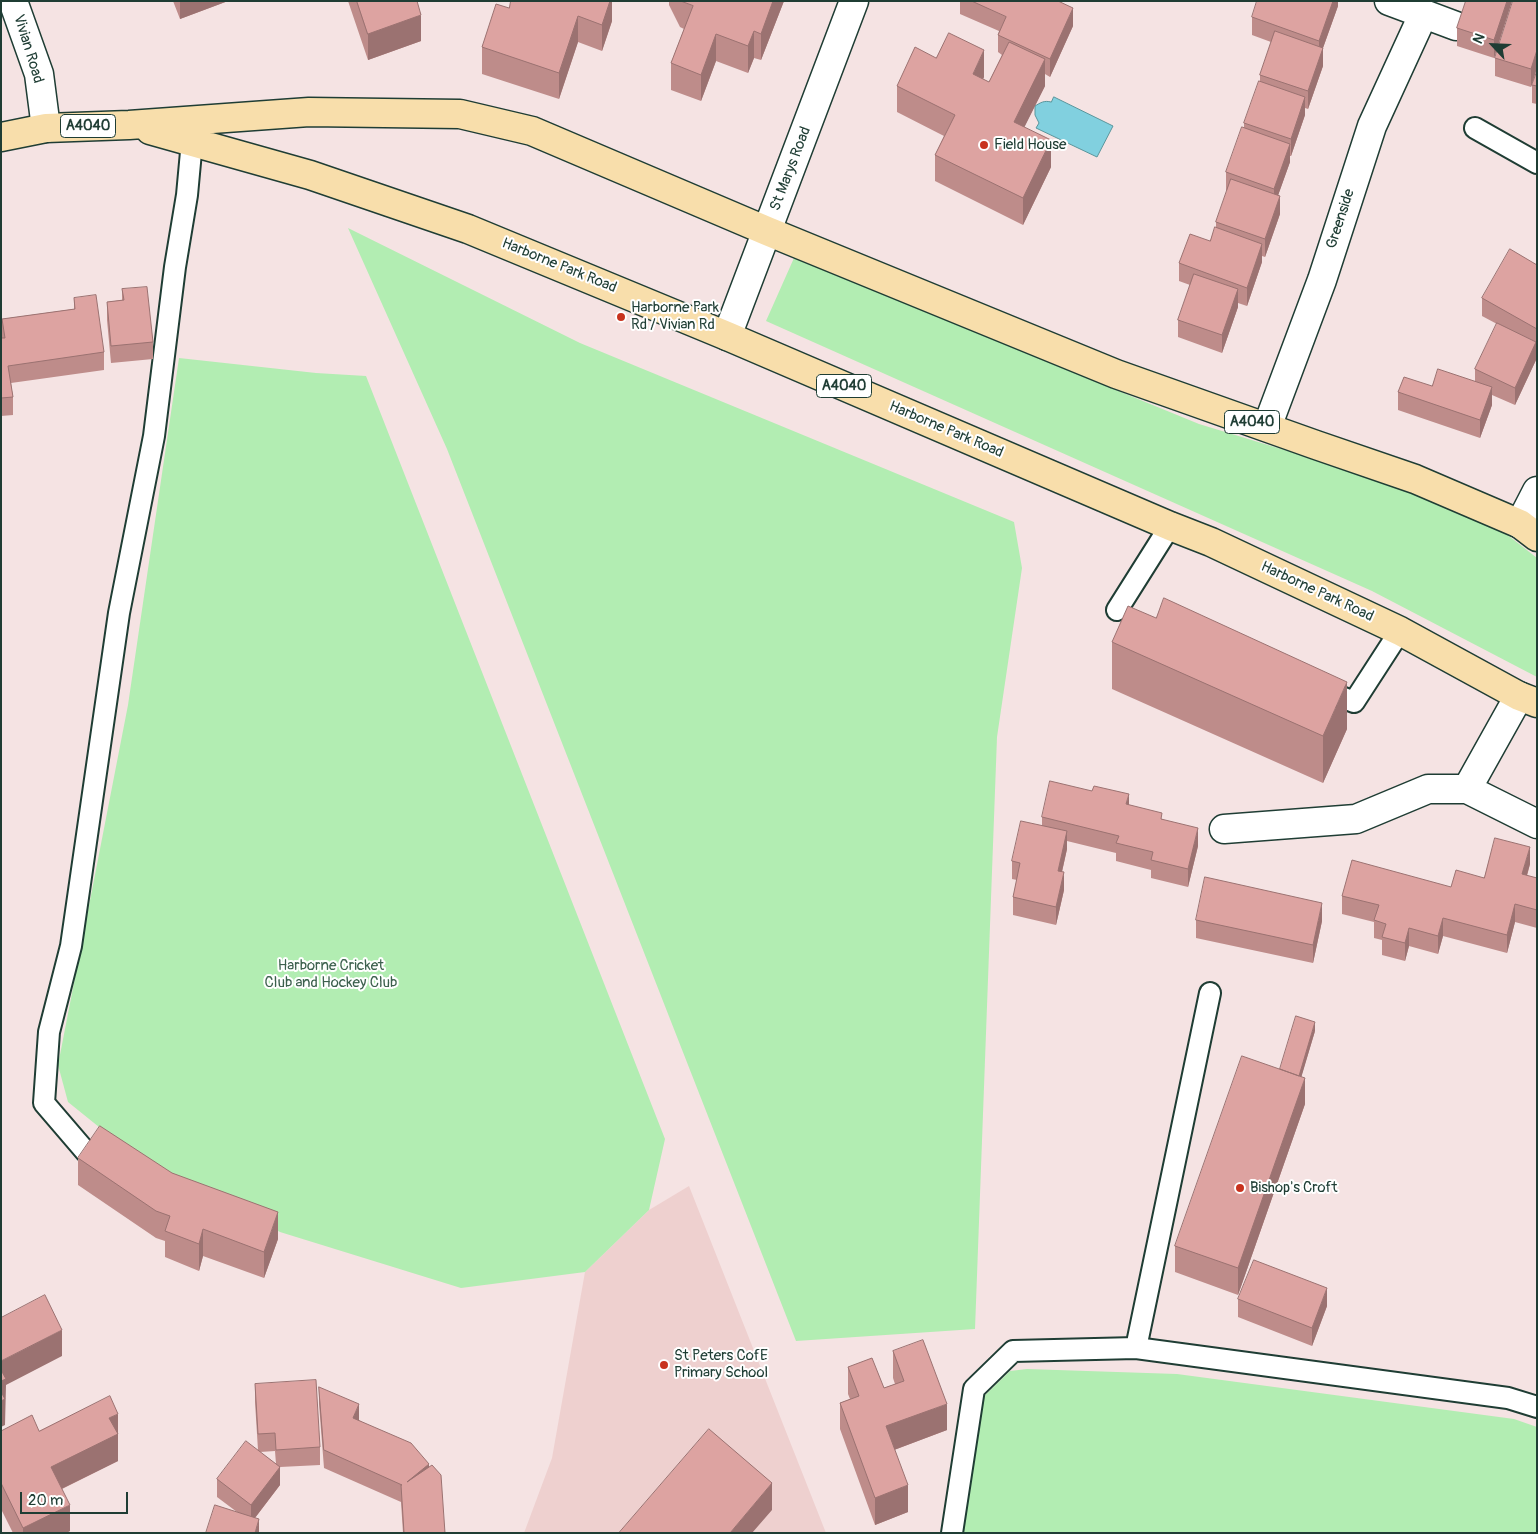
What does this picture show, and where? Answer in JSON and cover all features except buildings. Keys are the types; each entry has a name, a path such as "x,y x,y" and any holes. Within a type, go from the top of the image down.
{"main road":[{"name":"Harborne Park Road","path":"1,137 46,128 130,125 308,112 460,114 532,131 767,231 1116,374 1415,479 1528,531"},
{"name":"Harborne Park Road","path":"130,125 310,175 468,229 727,336 1211,542 1400,631 1528,700"}],"street":[{"name":"Vivian Road","path":"14,1 39,74 46,128"},
{"name":"St Marys Road","path":"727,336 854,1"},
{"path":"1389,1 1456,26"},
{"name":"Greenside","path":"1267,427 1322,280 1372,126 1423,15"},
{"path":"1528,531 1537,491"},
{"name":"Harborne Park Road","path":"1467,789 1528,700"},
{"path":"1224,829 1356,818 1428,788 1467,789 1537,824"}],"lane":[{"path":"1475,128 1537,163"},
{"path":"86,1152 44,1103 49,1032 71,946 119,613 154,436 175,267 187,194 192,141"},
{"path":"1117,610 1170,526"},
{"path":"1308,684 1354,702 1400,631"},
{"path":"1136,1348 1210,993"},
{"path":"952,1533 974,1389 1013,1351 1136,1348 1508,1398 1537,1407"}],"shaded area":[{"name":"St Peters CofE Primary School","path":"689,1186 826,1533 524,1533 552,1458 585,1272 649,1210"}],"green space":[{"path":"348,228 580,343 1014,522 1022,568 997,737 975,1329 796,1341 447,449"},
{"path":"794,258 1199,424 1383,480 1500,529 1537,558 1537,677 1372,591 766,321"},
{"name":"Harborne Cricket Club and Hockey Club","path":"179,358 316,373 366,376 665,1139 649,1210 585,1272 461,1288 280,1232 130,1152 68,1102 58,1065 128,705"},
{"path":"1027,1369 1177,1374 1514,1419 1537,1427 1537,1533 960,1533 980,1400 1010,1371"}],"water":[{"path":"1054,97 1113,126 1097,157 1036,128 1039,123 1035,115 1035,106 1044,102 1051,102"}],"place":[{"name":"Field House","path":"984,145"},
{"name":"Harborne Park Rd / Vivian Rd","path":"621,317"},
{"name":"Bishop's Croft","path":"1240,1188"},
{"name":"St Peters CofE Primary School","path":"664,1365"}]}
